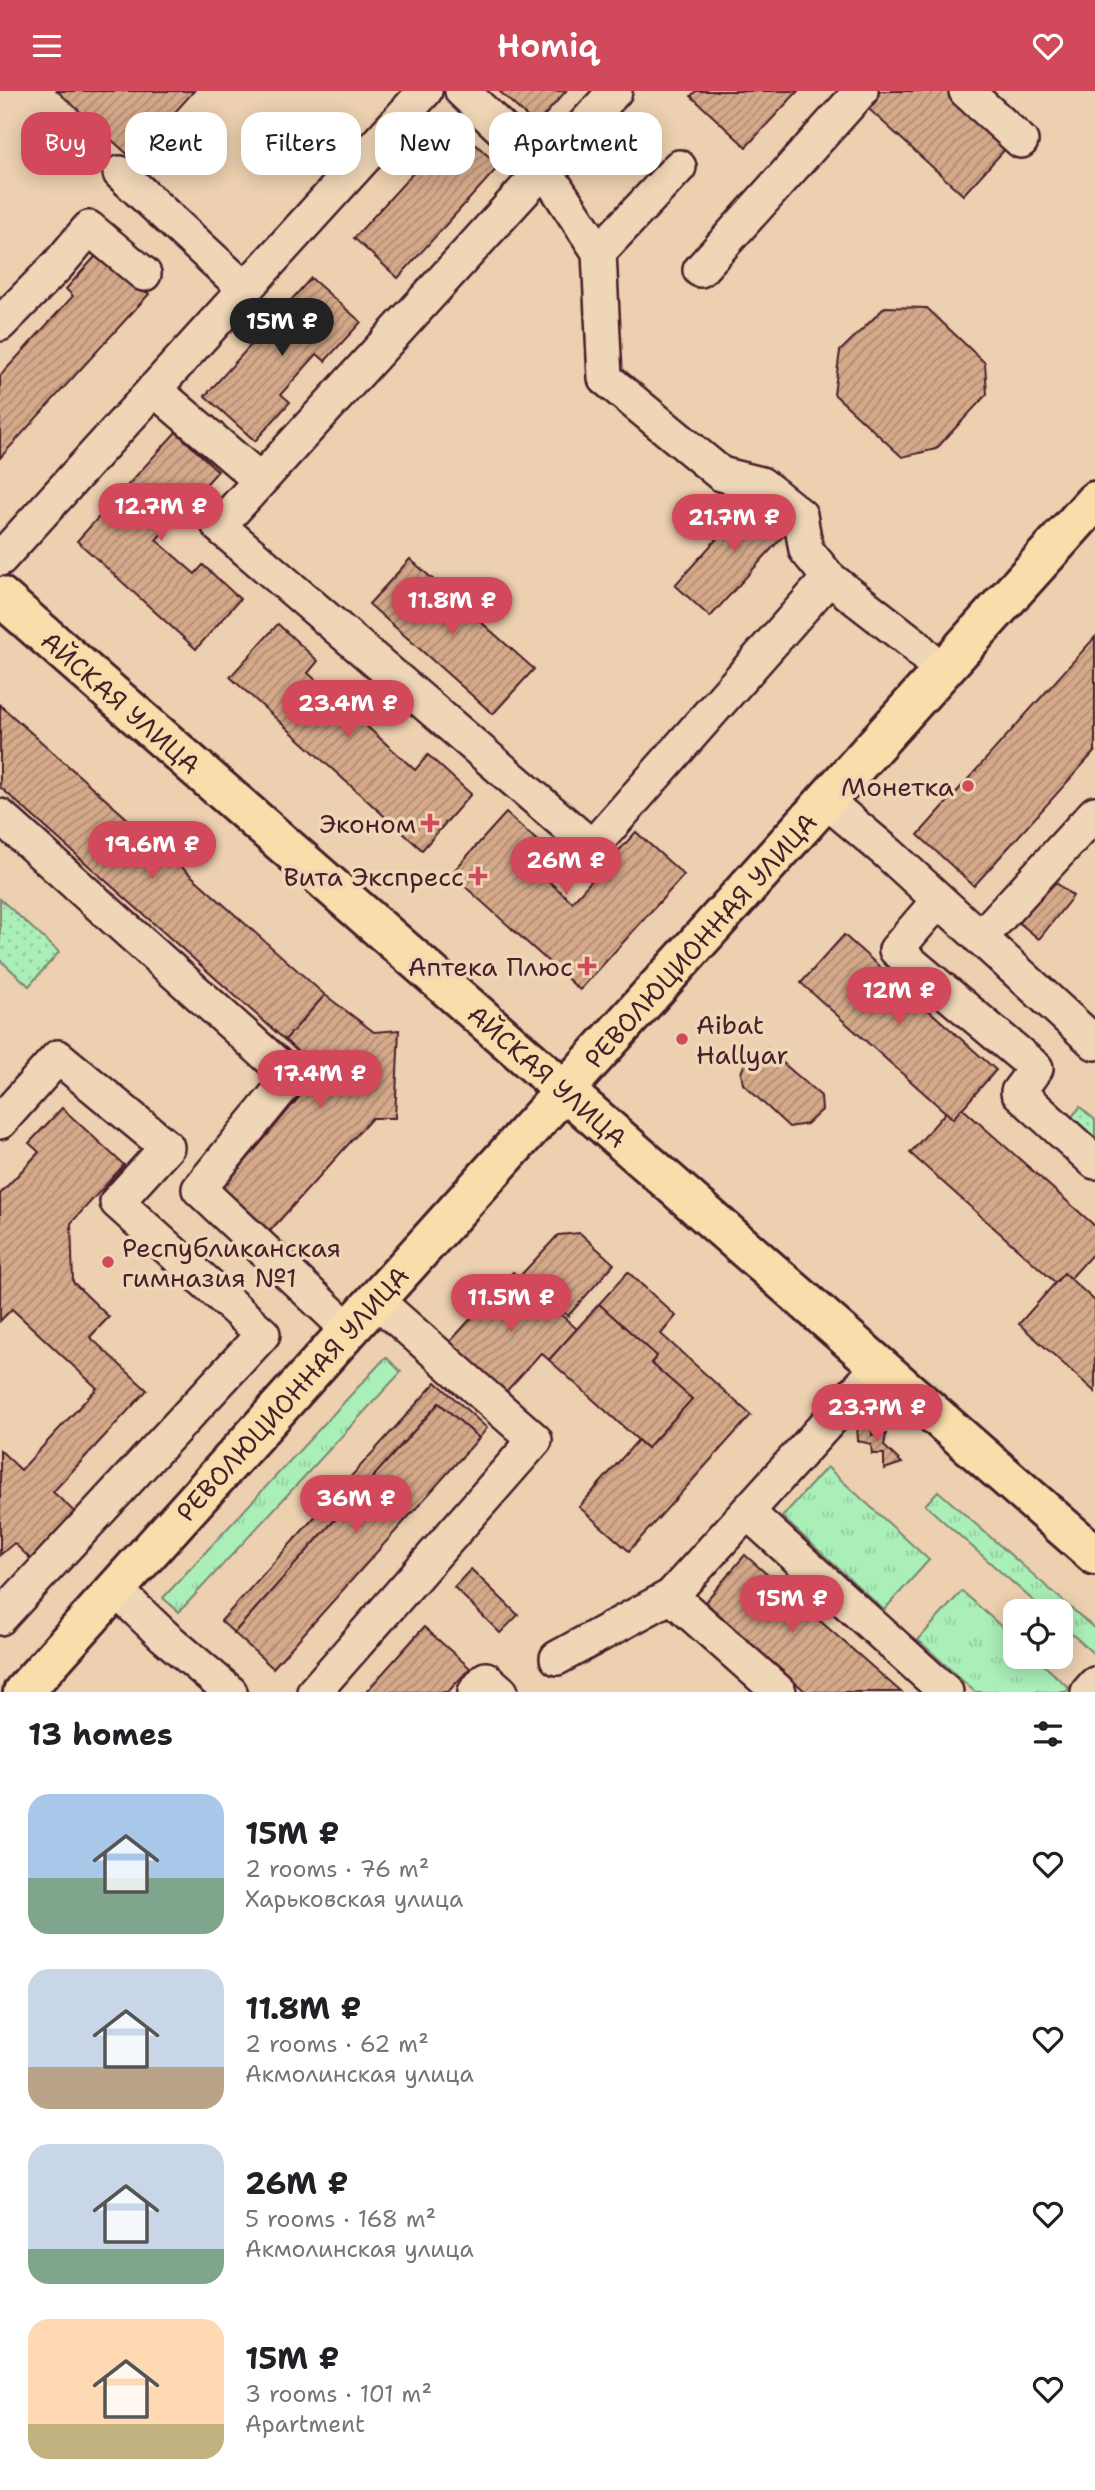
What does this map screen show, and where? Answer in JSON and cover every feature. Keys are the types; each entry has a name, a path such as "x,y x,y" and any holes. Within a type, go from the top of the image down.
{"main road":[{"name":"РЕВОЛЮЦИОННАЯ УЛИЦА","path":"23,1692 1095,501"},
{"name":"АЙСКАЯ УЛИЦА","path":"0,596 1095,1555"}],"street":[{"path":"0,559 425,91"},
{"path":"462,91 489,117"},
{"path":"595,112 614,91"},
{"path":"700,270 861,91"},
{"path":"966,91 1021,141"},
{"path":"599,252 679,167"},
{"path":"120,173 245,289"},
{"path":"539,175 219,526 592,847 829,578"},
{"path":"548,175 599,252 605,378 721,474 761,484 800,515 806,550 829,578 914,644 941,672"},
{"path":"0,324 58,265 89,228 144,274"},
{"path":"154,389 260,480"},
{"path":"825,800 1095,1043"},
{"path":"980,937 1095,813"},
{"path":"0,816 291,1077 199,1189 349,1330"},
{"path":"938,901 896,950 1036,1068 1018,1092 1095,1163"},
{"path":"0,1122 58,1057 167,1147 117,1202 263,1334 0,1618"},
{"path":"314,1692 534,1440 376,1300"},
{"path":"557,1658 671,1597 879,1366"},
{"path":"747,1512 946,1692"},
{"path":"115,1589 164,1636 209,1686"},
{"path":"671,1597 779,1692"},
{"path":"475,1692 486,1679 501,1692"},
{"path":"1088,1692 1095,1684"}],"green space":[{"path":"0,899 59,952 29,986 0,960"},
{"path":"1080,1107 1095,1120 1095,1149 1066,1124"},
{"path":"386,1357 401,1372 179,1612 163,1598"},
{"path":"827,1467 929,1560 884,1610 782,1517"},
{"path":"938,1491 1061,1599 1031,1599 925,1505"},
{"path":"962,1591 1003,1628 1003,1669 1048,1669 1069,1688 1066,1692 975,1692 918,1640"},
{"path":"1073,1610 1095,1629 1095,1655 1073,1635"}],"building":[{"path":"57,91 194,91 175,112 125,112 125,152 111,139 111,112 80,112"},
{"path":"499,91 566,91 547,112 522,112"},
{"path":"696,91 798,91 746,147 691,96"},
{"path":"867,91 947,91 1008,146 963,195 859,100"},
{"path":"475,144 489,157 491,175 398,278 354,238 411,175 475,175"},
{"path":"101,250 149,294 0,458 0,376 73,296 66,289"},
{"path":"311,278 361,322 325,361 317,354 281,394 290,402 255,441 205,396"},
{"path":"885,307 927,308 985,363 987,394 936,449 902,457 834,394 840,351"},
{"path":"176,432 218,471 156,540 195,574 203,565 240,599 196,649 77,541"},
{"path":"759,492 794,524 710,617 675,585"},
{"path":"410,559 534,669 493,714 369,604"},
{"path":"278,624 318,661 308,673 415,770 428,755 471,794 422,850 230,677"},
{"path":"1095,637 1095,751 974,886 918,835"},
{"path":"0,705 325,995 285,1040 0,787"},
{"path":"506,813 550,852 535,869 572,902 636,832 684,875 580,990 451,874"},
{"path":"1050,878 1073,896 1039,939 1016,920"},
{"path":"844,935 996,1070 953,1119 801,983"},
{"path":"325,995 374,1032 399,1030 395,1118 372,1118 270,1231 223,1188 320,1072 285,1040"},
{"path":"767,1049 821,1096 822,1110 807,1124 789,1127 743,1084 741,1073 747,1058"},
{"path":"62,1108 124,1165 71,1223 73,1282 109,1317 90,1337 147,1390 53,1492 79,1516 35,1563 14,1543 0,1555 0,1450 21,1470 97,1388 12,1309 0,1321 0,1194 39,1152 29,1143"},
{"path":"962,1108 1095,1226 1095,1251 1070,1279 1064,1273 1056,1283 910,1153 946,1112 953,1119"},
{"path":"580,1233 614,1264 568,1316 521,1275 558,1235"},
{"path":"513,1272 577,1329 549,1360 541,1353 503,1395 447,1345"},
{"path":"628,1272 676,1316 661,1334 751,1415 629,1551 579,1507 638,1440 647,1448 692,1399 651,1363 657,1356 599,1304"},
{"path":"1064,1273 1095,1301 1095,1392 1019,1324"},
{"path":"599,1304 657,1356 651,1363 692,1399 647,1448 549,1360"},
{"path":"436,1382 487,1428 479,1438 439,1403 234,1633 221,1621"},
{"path":"439,1403 479,1438 273,1668 234,1633"},
{"path":"872,1423 872,1435 886,1434 884,1446 902,1463 884,1469 884,1454 872,1454 871,1444 858,1441 857,1425"},
{"path":"745,1555 901,1692 806,1692 705,1602"},
{"path":"471,1569 518,1615 500,1633 454,1587"},
{"path":"424,1627 470,1668 448,1692 366,1692"}],"place":[{"name":"Монетка","path":"968,786"},
{"name":"Эконом","path":"430,823"},
{"name":"Вита Экспресс","path":"478,876"},
{"name":"Аптека Плюс","path":"587,966"},
{"name":"Aibat Hallyar","path":"682,1039"},
{"name":"Республиканская гимназия №1","path":"108,1262"}]}
